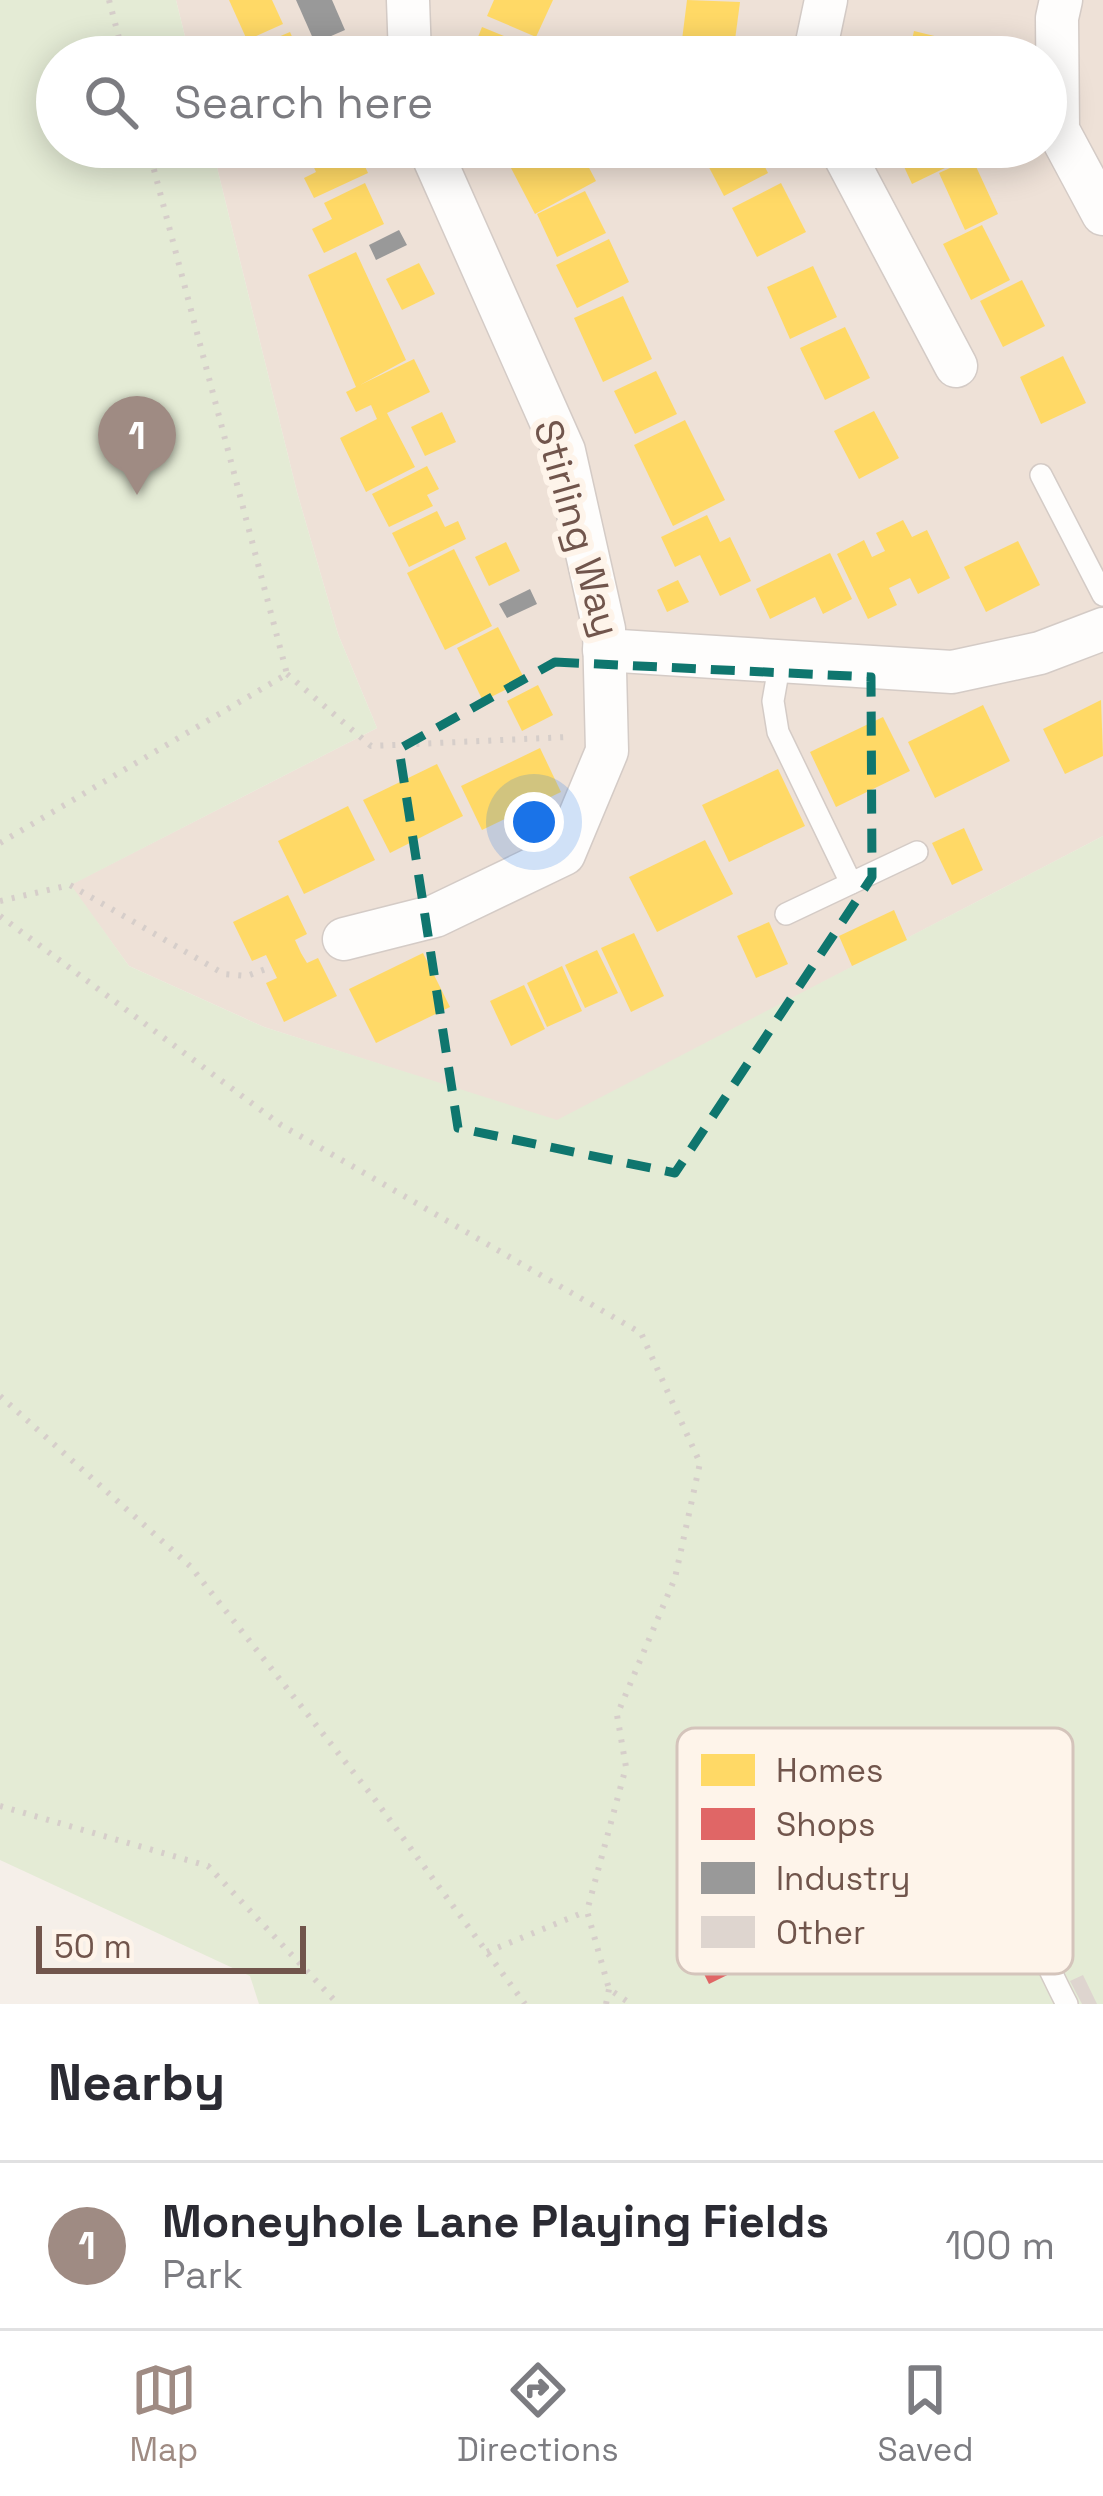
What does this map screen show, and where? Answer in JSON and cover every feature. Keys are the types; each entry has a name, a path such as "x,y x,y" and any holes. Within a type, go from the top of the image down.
{"street":[{"path":"408,0 409,36"},
{"path":"818,36 826,0"},
{"path":"1049,2 1051,36"},
{"path":"1067,147 1103,214"},
{"name":"Stirling Way","path":"438,168 563,451 604,629 604,650 952,672 1040,652 1103,629"},
{"path":"851,168 956,366"},
{"path":"344,939 458,907 564,854 607,751 604,650"}],"lane":[{"path":"1040,475 1103,595"},
{"path":"781,662 773,701 778,732 851,883"},
{"path":"786,914 917,852"},
{"path":"1051,1974 1067,2004"}],"path":[{"path":"109,0 118,36"},
{"path":"154,168 287,674 371,746 608,736"},
{"path":"0,843 287,674"},
{"path":"0,901 70,885 224,974 248,976 272,967"},
{"path":"0,916 281,1125 641,1333 700,1462 675,1577 616,1715 626,1767 587,1911 609,1990 607,2004"},
{"path":"0,1396 190,1567 373,1797 525,2004"},
{"path":"0,1806 208,1866 338,2004"},
{"path":"487,1952 587,1911"},
{"path":"609,1990 631,2004"}],"highlighted area":[{"path":"555,662 871,677 872,877 675,1173 458,1128 399,749"}],"shaded area":[{"path":"176,0 1103,0 1103,836 557,1121 264,1027 129,966 70,885 377,728 338,634 297,492 217,168 1067,168 1067,36 185,36"}],"green space":[{"path":"0,0 176,0 185,36 36,36 36,168 217,168 297,492 338,634 377,728 71,885 129,966 264,1027 557,1120 1103,836 1103,2004 259,2004 250,1976 0,1860"}],"building: Homes":[{"path":"229,0 272,0 283,24 245,36"},
{"path":"494,0 553,0 536,36 487,16"},
{"path":"687,0 740,2 736,36 682,36"},
{"path":"482,27 504,36 478,36"},
{"path":"314,168 366,168 368,173 314,198 304,178 316,172"},
{"path":"511,168 589,168 596,181 535,214"},
{"path":"709,168 766,168 768,173 724,196"},
{"path":"905,168 945,168 912,184"},
{"path":"977,168 998,214 965,230 939,173"},
{"path":"365,183 384,224 324,253 312,229 332,219 324,203"},
{"path":"781,183 806,232 757,257 732,208"},
{"path":"585,191 606,233 557,257 537,214"},
{"path":"982,225 1010,280 971,300 943,244"},
{"path":"609,239 629,282 577,308 556,265"},
{"path":"356,252 406,360 360,385 414,359 430,392 387,413 415,467 366,492 340,438 377,419 371,405 356,412 346,392 356,387 308,275"},
{"path":"419,263 435,294 402,310 386,279"},
{"path":"813,266 837,317 790,339 767,287"},
{"path":"1022,280 1045,326 1003,347 980,301"},
{"path":"623,296 652,359 603,382 574,318"},
{"path":"845,327 870,378 825,400 800,348"},
{"path":"1063,356 1086,403 1041,424 1020,377"},
{"path":"656,371 677,414 635,434 614,391"},
{"path":"874,411 899,458 859,479 834,431"},
{"path":"442,412 456,442 425,456 411,427"},
{"path":"685,420 725,500 673,526 634,445"},
{"path":"427,466 439,489 427,495 433,506 389,527 372,494"},
{"path":"437,511 445,527 458,521 466,539 409,567 392,533"},
{"path":"707,515 720,542 730,537 751,581 720,596 700,555 675,567 661,537"},
{"path":"903,520 912,537 927,530 950,578 918,594 910,578 889,588 897,605 868,619 837,554 864,540 872,557 885,551 876,533"},
{"path":"1018,541 1040,585 986,612 964,567"},
{"path":"506,542 520,571 489,586 475,557"},
{"path":"454,549 492,626 445,650 407,573"},
{"path":"830,553 852,599 823,614 815,597 770,619 756,589"},
{"path":"678,580 689,602 667,612 657,590"},
{"path":"498,627 525,680 483,701 457,648"},
{"path":"538,685 553,715 522,731 507,701"},
{"path":"1101,700 1103,756 1065,774 1043,729"},
{"path":"983,705 1010,761 935,798 908,742"},
{"path":"883,717 910,771 836,807 810,752"},
{"path":"540,748 561,792 482,830 461,786"},
{"path":"437,764 463,816 390,853 363,800"},
{"path":"778,769 805,826 729,862 702,805"},
{"path":"348,806 375,860 304,894 278,841"},
{"path":"964,828 983,870 952,885 932,843"},
{"path":"705,840 733,894 657,932 629,877"},
{"path":"288,895 307,934 295,940 301,953 307,963 318,958 337,996 284,1022 266,983 277,978 266,955 252,961 233,922"},
{"path":"894,910 907,940 852,966 839,936"},
{"path":"769,922 788,964 756,978 737,936"},
{"path":"634,933 664,996 631,1012 601,948"},
{"path":"597,950 618,993 585,1008 565,965"},
{"path":"423,953 450,1007 376,1043 349,989"},
{"path":"562,966 582,1011 547,1027 527,983"},
{"path":"524,985 545,1029 511,1046 490,1001"}],"building: Shops":[{"path":"704,1974 729,1974 709,1984"}],"building: Industry":[{"path":"296,0 332,0 345,30 312,36"},
{"path":"399,230 407,245 376,260 369,245"},
{"path":"530,589 537,604 507,618 499,604"}],"building: Other":[{"path":"1083,1975 1097,2004 1082,2004 1070,1981"}],"place":[{"name":"Moneyhole Lane Playing Fields","path":"137,495"}]}
